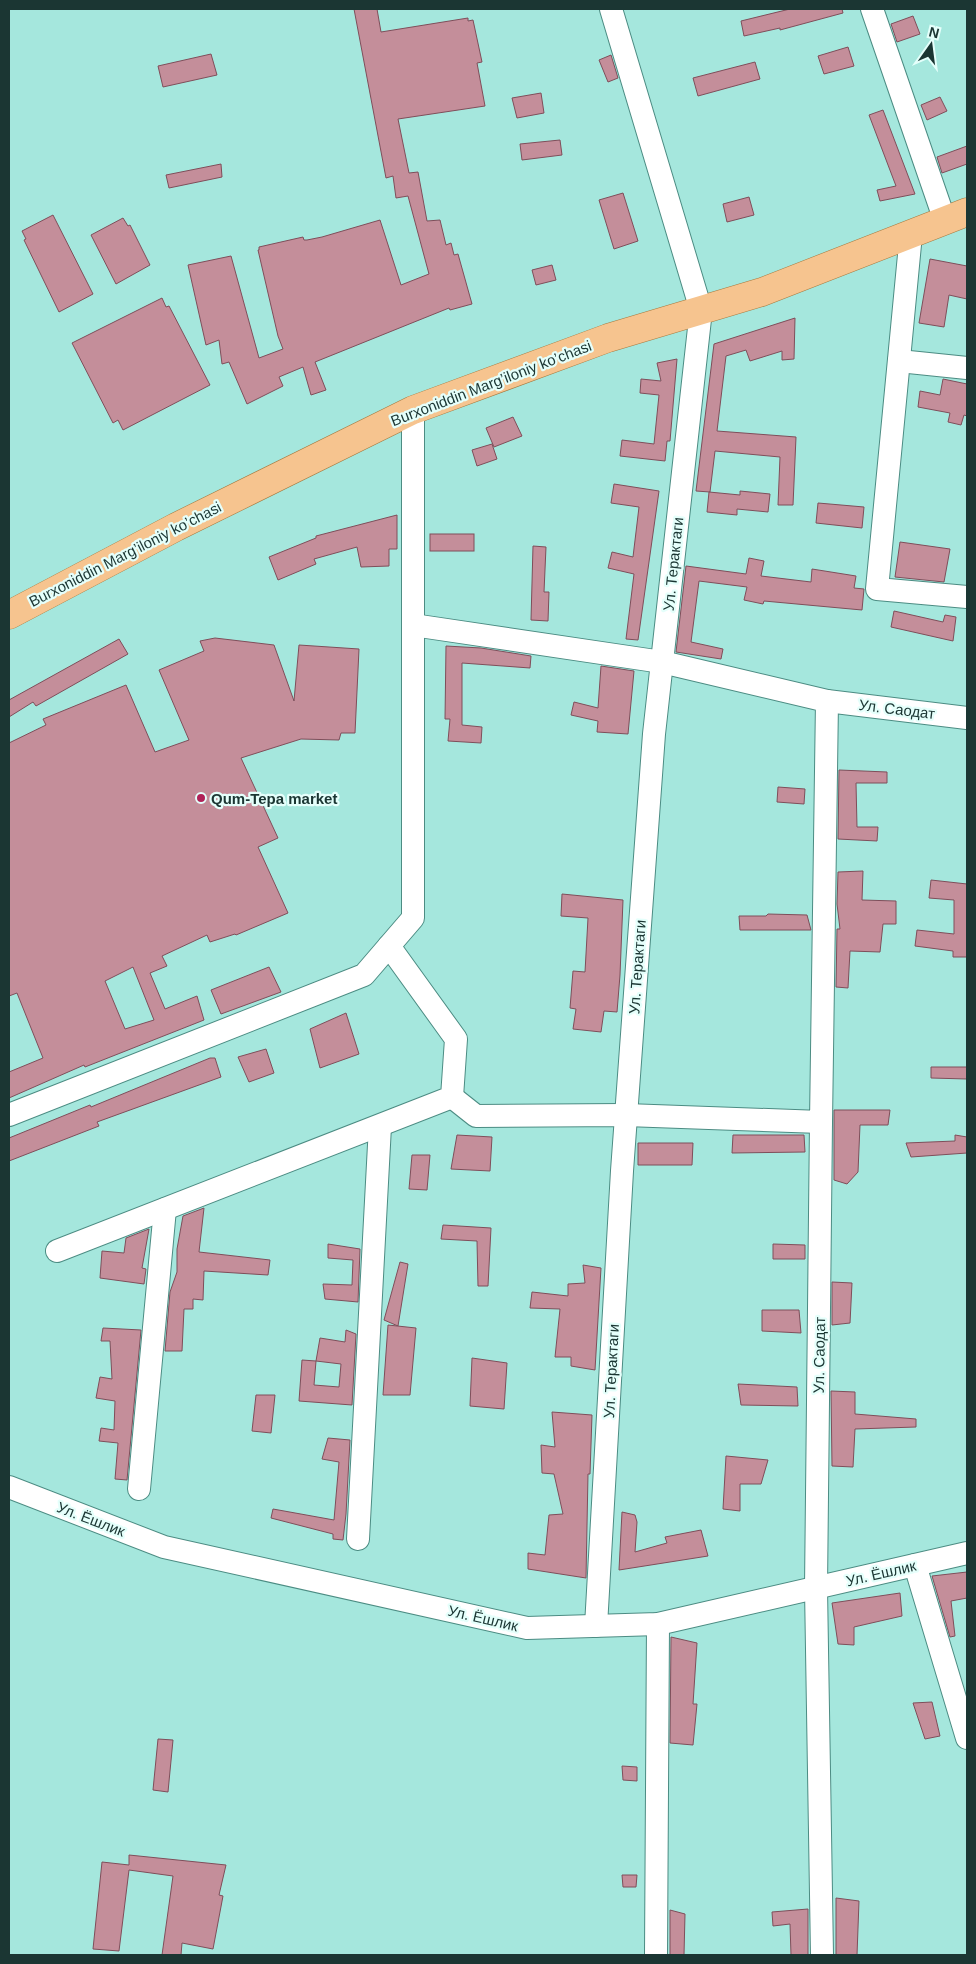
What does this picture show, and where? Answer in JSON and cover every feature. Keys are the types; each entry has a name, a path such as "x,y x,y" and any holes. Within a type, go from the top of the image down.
{"main road":[{"name":"Burxoniddin Marg’iloniy ko’chasi","path":"9,615 176,527 413,410 608,338 762,292 956,217"}],"street":[{"path":"610,9 701,310"},
{"path":"872,9 956,217"},
{"path":"912,234 878,589 967,597"},
{"name":"Ул. Терактаги","path":"596,1626 626,1115 654,734 701,310"},
{"path":"899,361 967,368"},
{"path":"9,1115 364,975 413,918 413,410"},
{"name":"Ул. Саодат","path":"413,625 662,662 827,701 967,718"},
{"name":"Ул. Саодат","path":"822,1955 816,1588 827,701"},
{"path":"389,946 456,1039 452,1097"},
{"path":"452,1097 476,1116 626,1115 821,1122"},
{"path":"57,1251 452,1097"},
{"path":"358,1539 380,1126"},
{"path":"139,1489 165,1209"},
{"name":"Ул. Ёшлик","path":"9,1487 164,1547 527,1628 658,1624 967,1553"},
{"path":"915,1565 967,1738"},
{"path":"656,1955 658,1624"}],"building":[{"path":"354,9 377,9 381,32 468,18 468,21 473,20 482,62 477,63 485,106 398,119 409,173 418,172 427,221 440,220 446,245 451,243 454,255 458,254 472,304 450,310 449,308 315,362 326,390 311,395 303,367 279,377 283,386 247,404 229,362 222,364 219,340 206,345 188,265 231,256 259,358 283,349 278,336 258,250 259,247 303,237 304,240 307,240 322,237 380,220 401,285 429,274 408,196 396,198 393,176 386,178"},
{"path":"790,9 842,9 843,13 780,30 780,28 744,36 741,21"},
{"path":"913,16 920,34 897,42 891,24"},
{"path":"848,47 854,66 824,74 818,56"},
{"path":"211,54 217,75 163,87 158,66"},
{"path":"611,55 618,78 608,82 599,60"},
{"path":"755,62 760,79 698,96 693,78"},
{"path":"541,93 544,113 517,118 512,98"},
{"path":"940,97 947,111 927,120 921,105"},
{"path":"883,110 915,194 880,201 877,190 896,186 869,115"},
{"path":"560,140 562,155 522,160 520,144"},
{"path":"967,146 967,164 942,173 937,157"},
{"path":"221,164 222,177 169,188 166,175"},
{"path":"623,193 638,241 614,249 599,200"},
{"path":"749,197 754,215 727,222 723,204"},
{"path":"53,215 93,294 59,312 24,240 26,239 22,231"},
{"path":"123,218 128,226 130,225 150,265 116,284 91,235"},
{"path":"930,259 967,266 967,299 949,295 944,327 919,323"},
{"path":"552,265 556,280 536,285 532,270"},
{"path":"162,298 166,307 169,306 210,385 123,430 118,420 113,423 72,343"},
{"path":"795,318 794,359 782,360 782,351 750,361 746,350 726,356 717,431 796,437 793,505 778,505 780,457 715,451 710,492 696,491 714,344"},
{"path":"677,359 670,441 667,441 665,461 620,456 622,440 654,444 659,395 640,393 641,379 661,381 657,363"},
{"path":"943,379 967,384 967,416 964,415 961,425 948,422 950,413 918,407 920,391 940,395"},
{"path":"513,417 522,436 494,447 486,428"},
{"path":"492,444 497,459 477,466 472,450"},
{"path":"614,484 659,491 638,640 626,639 634,574 608,568 612,552 633,557 639,507 611,503"},
{"path":"740,491 770,494 768,512 737,509 737,515 707,512 709,492 740,495"},
{"path":"818,503 864,507 862,528 816,523"},
{"path":"397,515 397,549 389,549 389,566 361,567 357,547 314,559 316,564 278,580 269,557 316,538 316,536"},
{"path":"430,534 474,534 474,551 430,551"},
{"path":"900,542 950,549 944,582 895,577"},
{"path":"533,546 546,547 544,592 549,592 548,621 531,620"},
{"path":"749,558 764,561 761,576 811,582 812,569 856,576 854,588 864,589 862,610 764,601 763,604 744,600 747,587 699,581 691,642 723,649 721,659 676,652 686,566 746,574"},
{"path":"894,611 943,622 945,615 956,617 953,641 891,627"},
{"path":"215,638 274,645 294,701 299,645 359,649 355,733 341,733 339,740 301,739 241,758 278,838 258,847 288,913 236,935 210,942 207,935 162,956 167,966 150,973 165,1009 197,996 204,1020 85,1067 84,1065 9,1098 9,1072 43,1058 17,993 9,996 9,743 46,725 43,719 126,685 155,752 189,740 159,670 204,651 200,641","holes":["133,967 154,1020 125,1029 105,981"]},
{"path":"119,639 128,654 36,706 33,702 9,717 9,700"},
{"path":"446,646 481,648 531,656 530,668 462,663 462,725 482,727 481,743 448,741 450,719 445,719"},
{"path":"601,666 634,671 628,734 597,732 598,721 571,715 574,702 598,708"},
{"path":"839,770 887,772 887,783 856,783 857,827 878,827 877,841 838,839"},
{"path":"778,787 805,789 804,804 777,802"},
{"path":"863,871 862,900 896,901 896,924 883,924 880,952 850,951 848,988 836,987 837,929 840,929 837,904 838,872"},
{"path":"931,880 967,884 967,957 953,957 953,951 915,946 917,930 954,934 954,900 929,898"},
{"path":"562,894 623,900 617,1012 604,1011 601,1032 573,1029 576,1009 570,1008 573,971 585,972 588,918 561,916"},
{"path":"768,914 807,915 811,930 740,930 739,916 766,916"},
{"path":"269,967 281,992 221,1014 211,990"},
{"path":"346,1013 359,1054 320,1068 310,1029"},
{"path":"266,1049 274,1073 249,1082 238,1057"},
{"path":"210,1058 215,1058 221,1077 97,1122 99,1126 9,1161 9,1138 90,1105 91,1107"},
{"path":"931,1067 967,1067 967,1079 931,1078"},
{"path":"834,1110 890,1110 888,1125 860,1125 858,1172 847,1184 834,1180"},
{"path":"457,1135 492,1137 490,1171 451,1169"},
{"path":"733,1135 804,1135 805,1152 732,1153"},
{"path":"955,1135 967,1137 967,1153 911,1157 906,1143 955,1141"},
{"path":"638,1143 693,1143 692,1165 638,1165"},
{"path":"412,1155 430,1155 427,1190 409,1189"},
{"path":"204,1208 199,1252 270,1260 268,1275 204,1271 203,1300 193,1299 193,1309 184,1309 182,1351 165,1351 170,1292 177,1272 177,1249 183,1216"},
{"path":"443,1225 491,1228 488,1286 478,1286 477,1241 441,1239"},
{"path":"149,1229 142,1268 146,1269 144,1284 100,1278 102,1251 124,1253 126,1238"},
{"path":"328,1244 360,1249 358,1302 325,1299 323,1284 352,1285 353,1260 328,1258"},
{"path":"773,1244 805,1245 805,1259 773,1259"},
{"path":"400,1262 408,1264 398,1326 384,1320"},
{"path":"583,1265 601,1268 595,1370 571,1366 571,1357 555,1357 560,1309 530,1308 532,1292 568,1296 568,1284 585,1283"},
{"path":"832,1282 852,1283 850,1323 832,1325"},
{"path":"762,1310 799,1310 801,1333 762,1331"},
{"path":"388,1325 416,1328 410,1395 383,1395"},
{"path":"103,1328 141,1330 127,1480 115,1479 118,1443 99,1441 101,1428 114,1430 115,1401 96,1398 100,1377 112,1379 110,1341 101,1341"},
{"path":"346,1330 356,1334 352,1405 299,1401 302,1360 316,1361 320,1338 345,1342","holes":["316,1361 341,1364 339,1387 314,1385"]},
{"path":"472,1358 507,1363 504,1409 470,1406"},
{"path":"738,1384 797,1387 798,1406 741,1405"},
{"path":"831,1391 855,1392 855,1414 916,1419 916,1427 855,1429 853,1467 832,1466"},
{"path":"256,1395 275,1395 271,1433 252,1431"},
{"path":"552,1412 592,1415 590,1474 588,1474 586,1578 528,1569 528,1553 545,1555 549,1515 563,1514 554,1474 542,1473 541,1445 555,1447"},
{"path":"328,1438 350,1440 343,1540 333,1539 333,1534 271,1518 273,1509 334,1520 339,1462 322,1459"},
{"path":"726,1456 768,1460 761,1484 740,1484 740,1511 723,1509"},
{"path":"622,1512 635,1515 637,1522 635,1552 667,1543 665,1537 701,1530 708,1556 619,1570"},
{"path":"967,1572 967,1598 951,1601 955,1636 950,1637 932,1576"},
{"path":"900,1593 902,1616 854,1627 854,1645 838,1644 832,1603"},
{"path":"671,1637 697,1643 693,1704 697,1704 693,1745 670,1743"},
{"path":"932,1702 940,1736 925,1739 913,1703"},
{"path":"158,1739 173,1740 168,1792 153,1790"},
{"path":"622,1766 637,1767 637,1781 623,1780"},
{"path":"129,1855 226,1865 219,1895 223,1896 213,1949 182,1943 181,1955 162,1955 173,1876 129,1870 119,1951 93,1949 102,1862 129,1865"},
{"path":"622,1875 637,1875 636,1887 623,1887"},
{"path":"836,1898 859,1901 857,1955 836,1955"},
{"path":"808,1909 808,1955 791,1955 790,1924 773,1926 772,1912"},
{"path":"670,1910 685,1914 684,1955 670,1955"}],"place":[{"name":"Qum-Tepa market","path":"201,798"}]}
